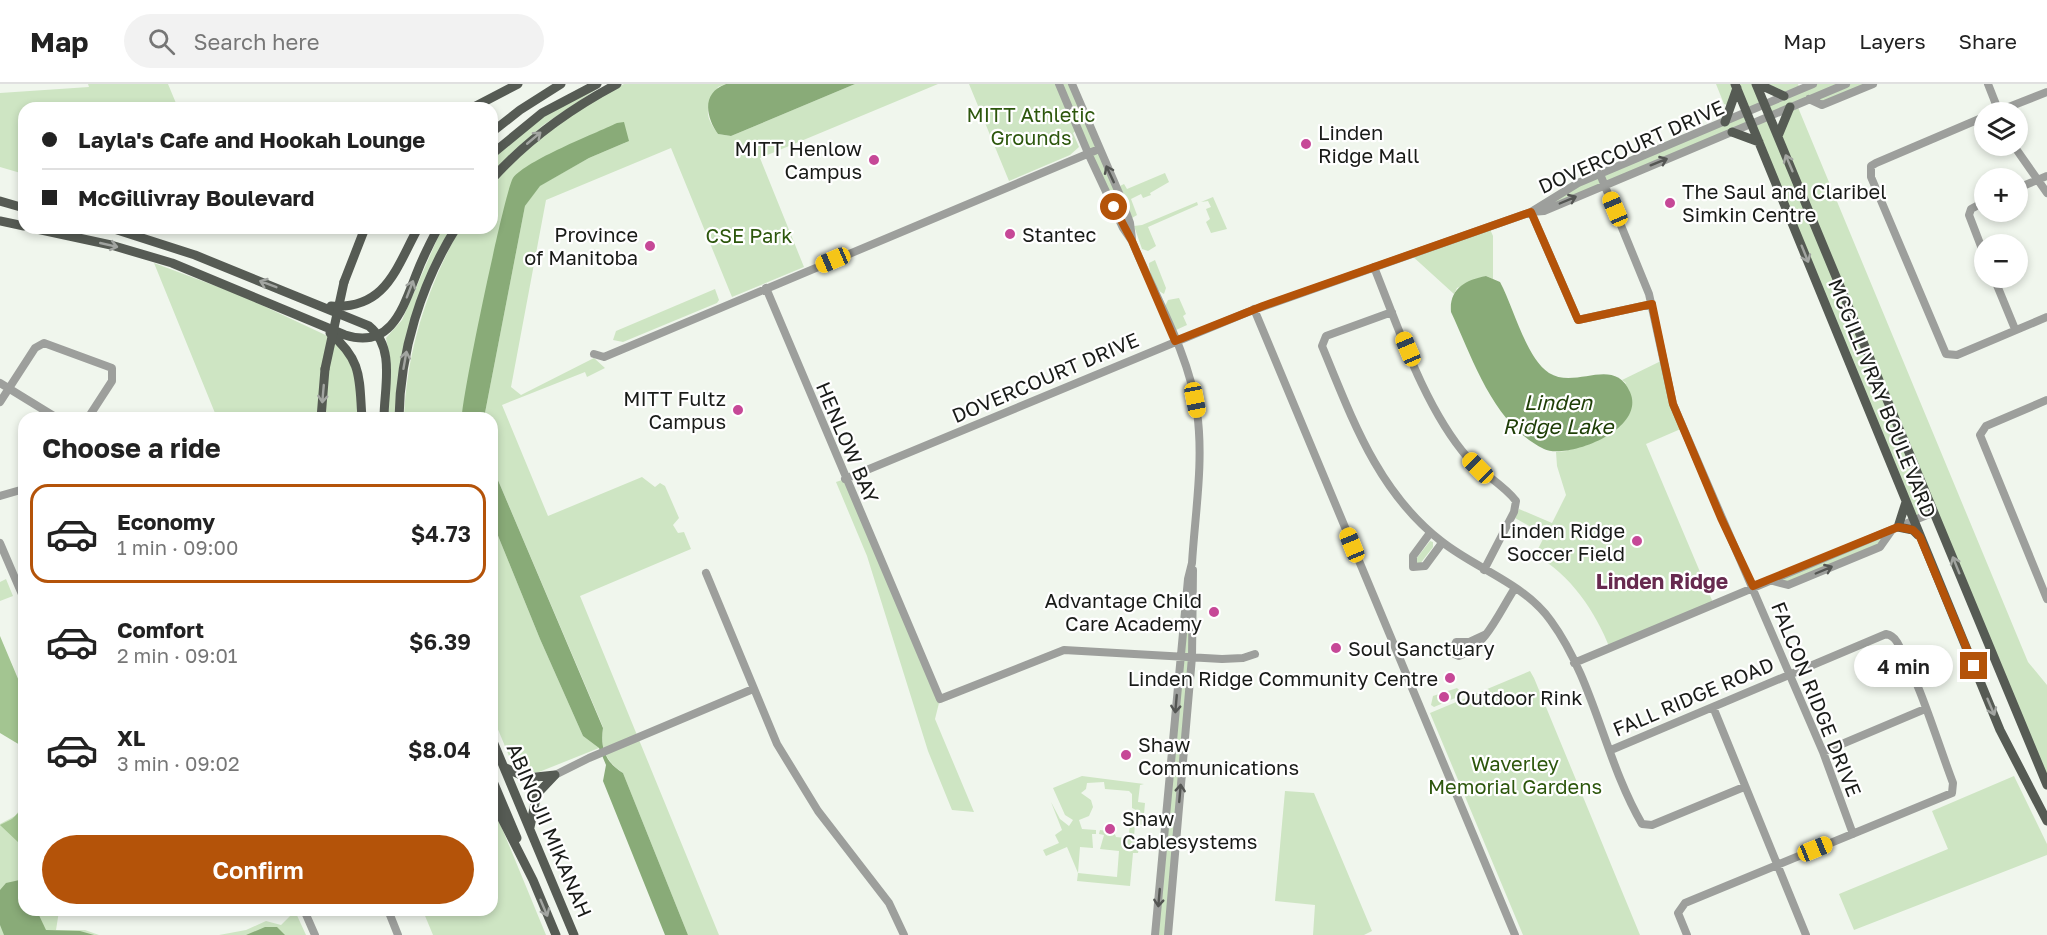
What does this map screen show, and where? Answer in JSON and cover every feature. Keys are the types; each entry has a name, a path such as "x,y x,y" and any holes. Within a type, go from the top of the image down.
{"main road":[{"path":"484,102 518,84"},
{"path":"498,127 561,84"},
{"path":"498,149 542,113 597,84"},
{"path":"498,173 546,128 580,104 617,84"},
{"path":"1757,84 1784,96"},
{"name":"MCGILLIVRAY BOULEVARD","path":"1757,84 2047,785"},
{"path":"1725,122 1736,86"},
{"name":"MCGILLIVRAY BOULEVARD","path":"1736,86 1913,522 2001,730 2047,821"},
{"path":"1778,136 1790,107"},
{"path":"1732,132 1759,142"},
{"path":"0,201 18,206"},
{"path":"0,221 18,225"},
{"path":"60,234 111,245 172,263 353,338 378,335 392,326 401,314 435,234"},
{"path":"130,234 179,249 362,321 378,335 386,361 384,412"},
{"path":"321,412 325,369 344,282 363,234"},
{"path":"323,305 354,305 379,293 396,271 415,234"},
{"path":"400,412 404,367 415,320 432,273 453,234"},
{"path":"322,326 345,346 355,360 360,375 362,412"},
{"path":"1905,502 1895,528 1913,530 1920,537"},
{"name":"ABINOJII MIKANAH","path":"498,753 574,935"},
{"path":"504,767 527,778 555,775"},
{"path":"530,830 537,794 555,775"},
{"path":"498,794 533,880"},
{"name":"ABINOJII MIKANAH","path":"498,812 533,880 556,935"}],"street":[{"path":"1059,84 1088,153 1123,228 1132,241 1175,341 1191,383 1199,430 1192,563 1180,656 1155,935"},
{"path":"1072,84 1130,223 1132,241"},
{"name":"DOVERCOURT DRIVE","path":"845,479 1254,309 1531,212 1544,211 1846,84"},
{"path":"1809,99 1821,105 1873,84"},
{"path":"1988,84 1994,102"},
{"name":"DOVERCOURT DRIVE","path":"1531,212 1541,204 1600,174 1808,85"},
{"path":"2022,102 2047,92"},
{"path":"1974,121 1876,163 1870,172 1946,354 1957,355 2047,317"},
{"path":"594,354 604,357 1099,149"},
{"path":"2021,156 2047,193"},
{"name":"FALCON RIDGE DRIVE","path":"1600,174 1652,304 1673,404 1721,518 1753,586 1822,752 1853,834"},
{"path":"2028,184 2047,176"},
{"path":"1974,207 1969,215 1976,234"},
{"path":"1531,212 1578,320 1652,304"},
{"path":"1374,267 1432,404 1448,433 1474,464 1516,501 1514,512 1484,570"},
{"name":"HENLOW BAY","path":"766,288 940,699 1064,650 1192,657 1243,658 1255,654"},
{"path":"1998,288 2015,329"},
{"path":"1254,309 1515,935"},
{"path":"1392,312 1326,336 1322,346 1372,461 1397,496 1442,543 1515,588 1550,619 1574,663 1639,819 1646,825 1744,787"},
{"path":"0,402 40,343 108,365 114,372 112,381 92,412"},
{"path":"0,383 47,412"},
{"path":"2047,400 1986,426 1980,435 2047,599"},
{"path":"0,496 18,491"},
{"path":"1574,663 1934,512"},
{"path":"1769,580 1788,585 1880,547 1895,528"},
{"path":"1430,533 1413,556 1413,567 1425,566 1442,543"},
{"path":"0,543 18,585"},
{"path":"1168,935 1192,657 1194,603 1192,563"},
{"path":"706,573 777,744 818,811 882,891 904,935"},
{"path":"1484,635 1515,588"},
{"name":"FALL RIDGE ROAD","path":"1611,750 1886,634 1893,636 1897,642 1925,710"},
{"path":"555,775 589,758 753,689"},
{"path":"1713,707 1806,935"},
{"path":"1687,935 1678,913 1680,907 1778,864 1953,793 1953,783 1925,710 1822,752"},
{"path":"307,916 315,935"},
{"path":"390,916 398,935"}],"green space":[{"path":"88,84 168,84 176,102 18,102 18,172 0,167 0,93 89,87"},
{"name":"CSE Park","path":"624,84 726,84 718,87 709,106 708,116 718,134 731,136 855,84 938,84 760,158 804,267 732,297 671,148 546,200 511,387 521,395 594,358 605,368 587,377 585,372 502,405 548,516 642,477 655,487 660,483 665,486 679,518 673,525 678,533 684,532 691,549 580,596 719,935 688,935 623,773 612,764 605,753 602,741 603,727 498,480 498,412 485,412 525,206 539,186 589,158 629,141 513,179 493,257 463,412 404,412 409,368 421,320 438,274 457,234 498,234 498,178 537,140 588,104"},
{"name":"MITT Athletic Grounds","path":"969,84 1072,84 1119,193 1132,241 1077,130 1073,133 1079,147 1070,155 1009,181"},
{"path":"1716,84 1756,84 1765,104 1783,97 1758,84 1798,84 1800,89 1805,84 1873,84 1822,105 1809,99 1797,105 2028,662 2047,685 2047,785 1934,512 1913,522 1753,124 1769,117 1764,104 1747,112 1737,89 1731,106 1724,104","holes":["1790,108 1778,136 1769,117"]},
{"path":"600,87 542,126 498,167 498,154 540,117"},
{"path":"1747,112 1753,124 1544,211 1535,208 1578,183"},
{"path":"1165,173 1169,182 1150,193 1151,195 1143,198 1141,194 1131,199 1137,215 1132,218 1120,186 1124,184 1127,189"},
{"path":"1213,197 1227,229 1211,233 1206,222 1210,219 1206,209 1211,207 1208,201 1201,202"},
{"path":"1197,202 1198,205 1148,227 1156,246 1148,251 1142,249 1134,226 1142,225"},
{"path":"1489,227 1493,236 1493,279 1486,276 1457,288 1454,294 1410,254"},
{"path":"439,234 448,234 429,269 396,412 388,412 390,359 386,338 402,320"},
{"path":"1155,260 1166,288 1164,294 1155,285 1150,271 1149,263"},
{"path":"154,263 240,295 334,339 355,365 358,412 215,412"},
{"path":"715,289 719,300 717,303 623,342 613,340 616,331"},
{"path":"1179,298 1186,314 1183,316 1187,325 1176,330 1165,306 1168,300"},
{"path":"1663,360 1683,428 1646,444 1714,605 1610,649 1597,621 1580,595 1560,572 1535,555 1545,535 1515,518 1519,509 1552,523 1566,495 1557,466 1556,452 1567,451 1626,383 1622,380"},
{"path":"845,479 940,699 935,719 974,812 952,810 928,751 867,556 836,482"},
{"path":"498,536 583,736 599,748 539,772 525,773 512,763 498,729"},
{"path":"1884,537 1879,544 1788,582 1780,580"},
{"path":"1430,541 1433,542 1433,547 1420,564 1416,564 1416,559"},
{"path":"6,579 13,596 0,601 0,582"},
{"path":"1188,579 1194,583 1168,935 1155,935"},
{"name":"Waverley Memorial Gardens","path":"1530,671 1640,935 1523,935 1430,713"},
{"name":"Outdoor Rink","path":"1457,688 1461,692 1460,696 1434,707 1431,705 1433,696"},
{"path":"1082,776 1144,784 1140,785 1138,802 1145,803 1143,825 1135,824 1134,837 1140,837 1138,853 1133,853 1130,886 1077,881 1078,873 1067,847 1046,856 1043,850 1059,843 1055,835 1062,830 1051,802 1060,819 1069,826 1073,820 1065,815 1053,788","holes":["1104,782 1105,789 1129,791 1132,794 1132,808 1136,810 1136,813 1131,814 1129,833 1126,838 1116,837 1114,832 1100,830 1099,834 1104,835 1100,849 1119,851 1117,877 1078,873 1080,847 1093,848 1092,834 1096,834 1096,830 1082,829 1079,820 1089,816 1093,807 1091,800 1081,793 1086,789 1087,783"]},
{"path":"2014,776 2047,844 2047,855 1854,930 1839,894 1948,849 1932,811"},
{"path":"1285,791 1314,793 1372,931 1364,935 1313,935 1315,905 1275,901"},
{"path":"18,812 18,916 58,916 56,930 85,930 99,935 0,935 0,824"},
{"path":"498,819 546,935 433,935 425,916 498,916"},
{"path":"290,916 297,916 306,935 219,935 246,930 266,921 281,925"}],"shaded area":[{"path":"0,636 18,679 18,744 0,733"},
{"path":"18,813 18,842 0,825"}],"water":[{"path":"726,84 855,84 731,136 718,134 711,120 708,106 713,93"},
{"path":"624,122 629,141 589,158 540,186 525,206 485,412 463,412 484,296 513,178 532,163 617,123"},
{"name":"Linden Ridge Lake","path":"1486,276 1500,282 1527,344 1533,355 1549,373 1571,378 1604,374 1623,381 1630,392 1632,406 1627,418 1616,430 1585,446 1555,451 1544,449 1526,438 1511,424 1487,389 1451,312 1453,297 1460,287 1471,280"},
{"path":"498,480 603,728 602,742 605,754 623,773 688,935 665,935 603,781 606,765 599,748 583,736 498,536"},
{"path":"18,880 18,916 39,916 46,930 80,931 94,935 4,935 0,925 0,890 6,883"},
{"path":"265,927 277,927 285,935 246,935"}],"place":[{"name":"Linden Ridge Mall","path":"1306,144"},
{"name":"MITT Henlow Campus","path":"874,160"},
{"name":"The Saul and Claribel Simkin Centre","path":"1670,203"},
{"name":"Stantec","path":"1010,234"},
{"name":"Province of Manitoba","path":"650,246"},
{"name":"MITT Fultz Campus","path":"738,410"},
{"name":"Linden Ridge Soccer Field","path":"1637,541"},
{"name":"Advantage Child Care Academy","path":"1214,612"},
{"name":"Soul Sanctuary","path":"1336,648"},
{"name":"Linden Ridge Community Centre","path":"1450,678"},
{"name":"Outdoor Rink","path":"1444,697"},
{"name":"Shaw Communications","path":"1126,755"},
{"name":"Shaw Cablesystems","path":"1110,829"}],"district":[{"name":"Linden Ridge","path":"1662,581"}],"route":[{"path":"1114,207 1123,228 1132,241 1175,341 1263,306 1531,212 1578,320 1652,304 1670,396 1721,518 1753,586 1898,527 1913,530 1920,537 1974,666"}]}
